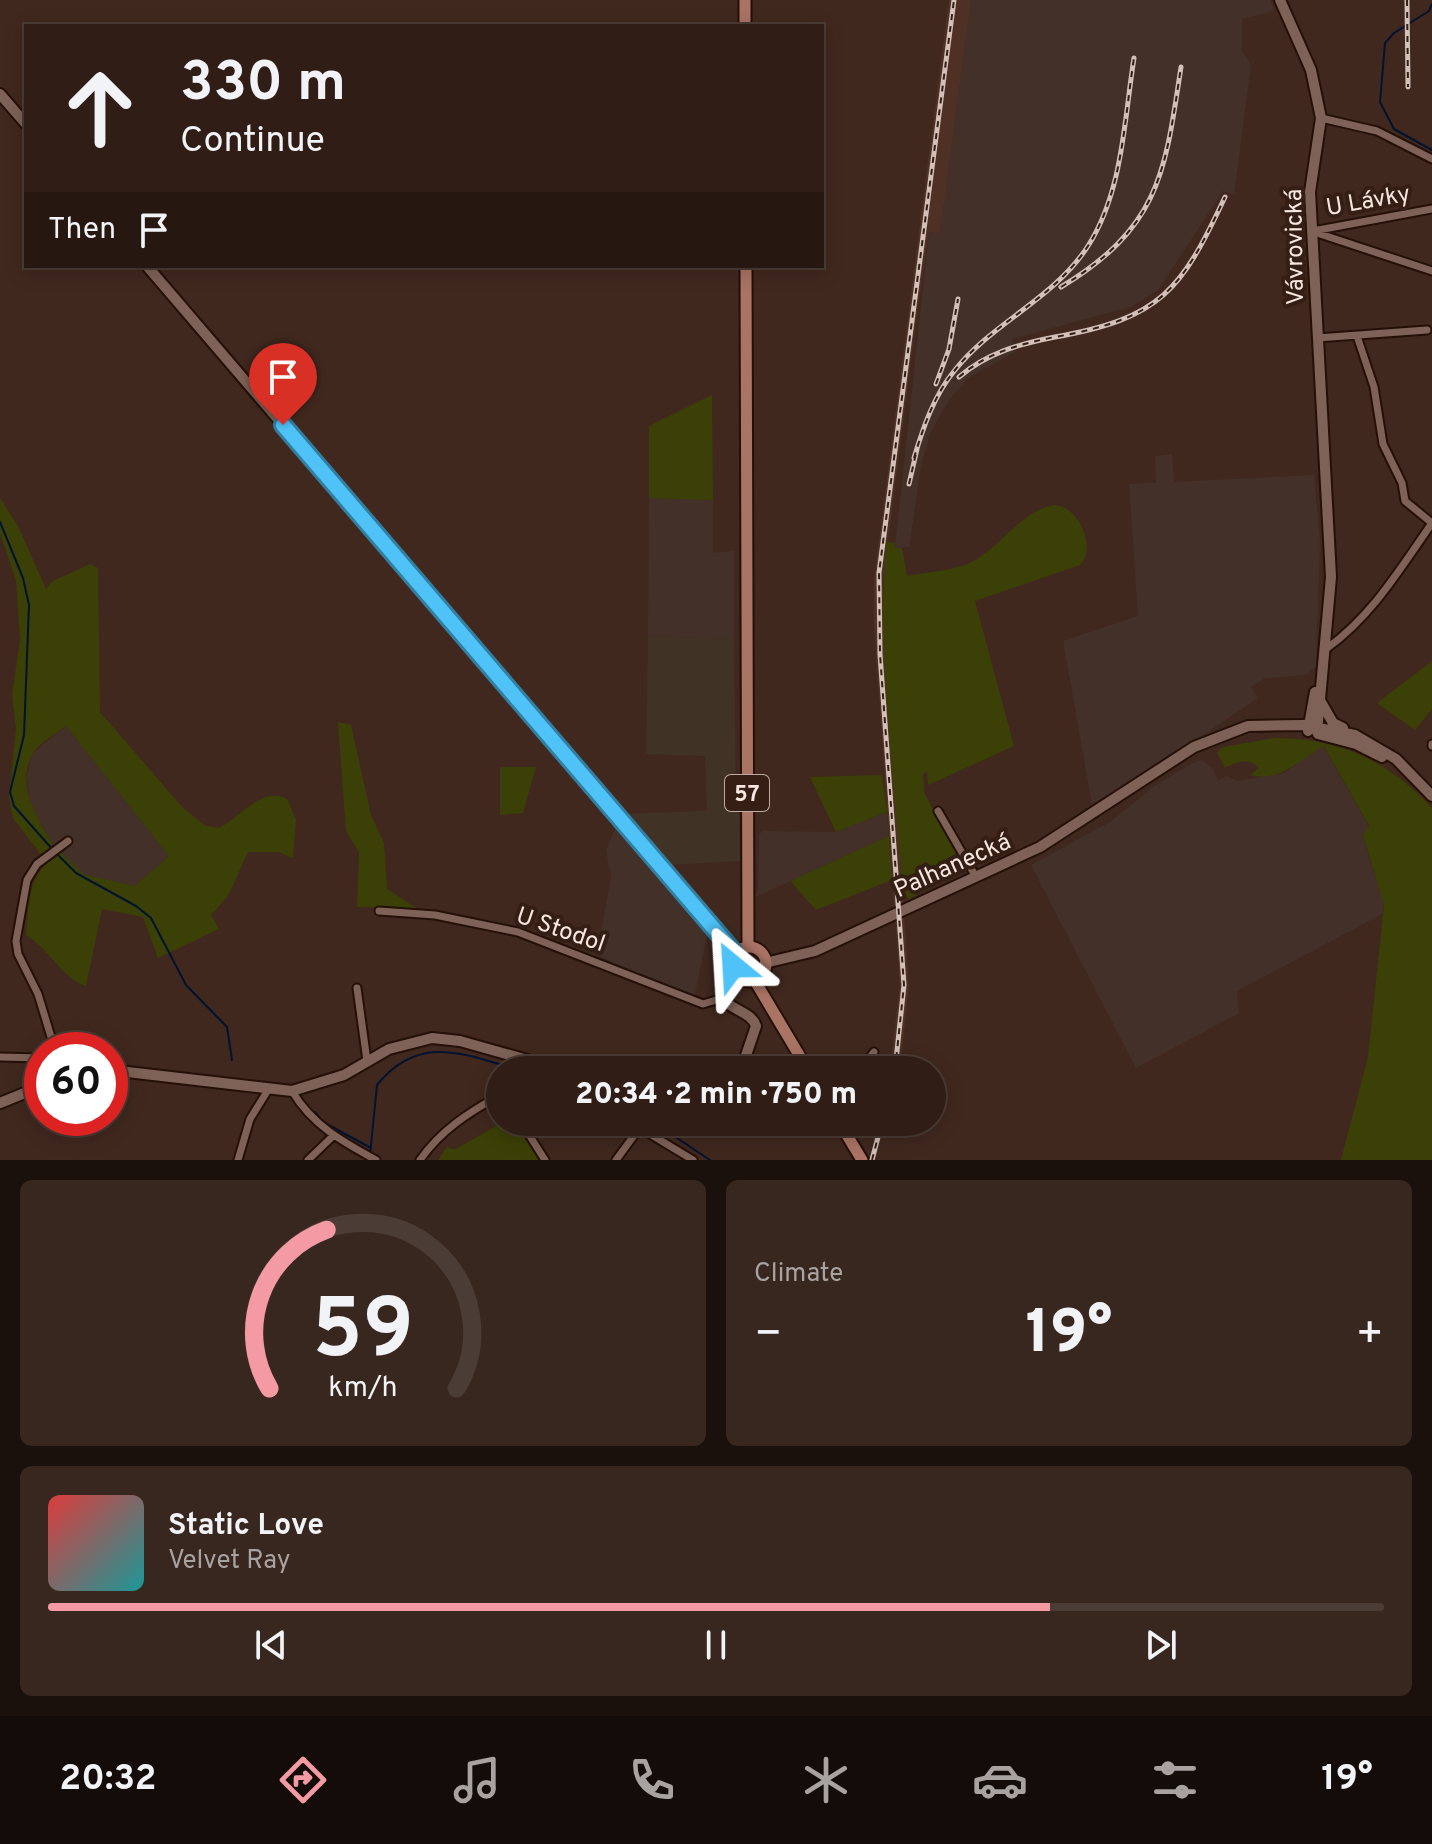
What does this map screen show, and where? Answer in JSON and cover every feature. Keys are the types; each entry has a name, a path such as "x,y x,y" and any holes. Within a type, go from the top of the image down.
{"main road":[{"path":"745,0 745,24"},
{"name":"57","path":"746,268 748,945"},
{"path":"748,945 756,948 770,962 763,975 755,981 744,981 732,963 734,952 748,945"},
{"path":"755,981 800,1056"},
{"path":"847,1136 862,1160"}],"street":[{"name":"Vávrovická","path":"1280,0 1316,84 1321,118 1310,192 1331,577 1326,649"},
{"path":"0,94 24,122"},
{"path":"1321,118 1377,131 1432,159"},
{"name":"U Lávky","path":"1311,231 1432,209"},
{"path":"1311,231 1432,271"},
{"path":"149,268 734,952"},
{"path":"1317,338 1427,330"},
{"path":"1313,729 1326,649 1353,628 1385,593 1432,523 1405,501 1402,483 1383,444 1374,387 1357,336"},
{"path":"1313,729 1320,699 1320,683"},
{"path":"1320,699 1333,723 1404,768 1432,796"},
{"name":"Palhanecká","path":"770,962 820,949 1040,847 1194,747 1248,726 1267,724 1313,729"},
{"path":"1313,729 1355,735"},
{"path":"1313,729 1356,744 1404,768"},
{"path":"938,811 976,877"},
{"path":"50,1032 38,994 18,954 16,941 27,880 37,864 68,841"},
{"name":"U Stodol","path":"379,911 435,915 518,932 703,1004 723,998"},
{"path":"737,974 725,986 723,998 756,1024 746,1056"},
{"path":"357,988 367,1061"},
{"path":"128,1072 292,1091 328,1082 403,1044 432,1038 460,1041 500,1056"},
{"path":"871,1056 874,1052"},
{"path":"0,1057 24,1058"},
{"path":"238,1160 250,1119 268,1090"},
{"path":"292,1091 302,1109 333,1136 376,1160"},
{"path":"0,1103 24,1093"},
{"path":"420,1160 432,1143 461,1117 486,1103"},
{"path":"308,1160 333,1136"},
{"path":"530,1136 545,1160"},
{"path":"616,1160 634,1136"},
{"path":"658,1136 693,1160"}],"shaded area":[{"path":"949,0 971,0 940,233 929,232 883,580 909,985 901,1056 892,1056 900,985 874,628 874,579"},
{"path":"971,0 1270,0 1274,11 1242,19 1242,50 1251,65 1234,195 1223,191 1158,290 1130,307 1012,339 1015,352 968,378 946,404 930,434 921,466 909,547 895,548 929,232 940,232"},
{"path":"1172,454 1174,482 1314,475 1320,542 1316,666 1306,675 1265,678 1251,687 1258,698 1147,773 1092,804 1063,641 1138,616 1129,484 1156,483 1155,456"},
{"path":"649,498 713,500 713,553 734,551 734,639 648,636"},
{"path":"648,636 734,639 736,809 739,810 740,861 668,865 619,814 707,811 705,756 646,754"},
{"path":"66,726 169,856 135,886 83,874 53,844 30,805 27,777 32,754"},
{"path":"1323,745 1369,827 1365,844 1384,904 1382,914 1237,991 1239,1013 1136,1068 1031,865 1110,822 1156,785 1196,761 1202,760 1213,769 1218,780 1227,776 1237,781 1284,773"},
{"path":"887,812 889,836 755,897 758,889 759,834 763,831 836,832"},
{"path":"615,829 707,936 694,998 642,978 597,954 611,877 606,850"}],"green space":[{"path":"712,395 713,500 649,498 649,426"},
{"path":"0,498 18,526 46,589 51,582 90,564 98,568 100,712 183,808 206,826 219,828 260,799 278,796 287,799 296,820 293,858 278,852 248,852 228,896 211,915 219,929 158,958 143,917 102,909 86,986 69,976 26,935 30,896 36,878 60,851 83,874 135,886 169,856 66,726 38,747 28,767 26,778 31,802 53,844 42,856 13,818 9,798 16,729 12,695 20,640 16,580 0,533"},
{"path":"1054,505 1071,512 1078,520 1086,538 1085,557 1080,565 975,601 1014,746 928,785 927,772 923,773 924,792 964,869 909,899 903,894 885,674 886,542 895,543 895,548 902,548 907,576 955,568 970,563 991,549 1030,515"},
{"path":"1432,661 1432,709 1415,730 1377,703"},
{"path":"338,722 351,725 371,815 384,843 387,889 416,908 357,907 359,852 346,831"},
{"path":"1273,738 1319,742 1360,755 1397,777 1432,808 1432,1160 1341,1160 1368,1057 1384,905 1363,835 1369,826 1324,746 1280,773 1261,777 1250,775 1259,768 1250,762 1225,768 1217,752 1223,747"},
{"path":"500,767 536,767 523,813 500,815"},
{"path":"882,775 887,812 836,832 810,777"},
{"path":"889,836 892,880 816,910 790,881"},
{"path":"486,1132 486,1136 524,1136 541,1160 438,1160 447,1147 454,1150"}],"waterway":[{"path":"1432,4 1429,11 1394,33 1385,43 1380,102 1394,129 1432,150"},
{"path":"0,522 23,578 29,605 24,735 10,792 14,806 53,850"},
{"path":"57,854 76,873 136,906 151,918 186,985 227,1027 232,1060"},
{"path":"370,1155 377,1085 393,1069 409,1058 426,1053 461,1054 486,1060"},
{"path":"315,1112 323,1122 371,1148"},
{"path":"674,1136 710,1160"}],"railway":[{"path":"896,1056 904,985 880,654 879,573 954,0"},
{"path":"1407,0 1408,87"},
{"path":"914,458 935,401 955,370 987,338 1058,281 1074,265 1100,225 1120,155 1134,58"},
{"path":"1061,287 1094,265 1119,242 1138,219 1152,194 1169,138 1181,67"},
{"path":"959,377 1004,351 1091,329 1144,309 1180,278 1195,256 1225,197"},
{"path":"936,384 949,349 958,299"},
{"path":"909,484 917,449"},
{"path":"872,1160 878,1136"}],"route":[{"path":"283,425 734,952 733,966"}]}
